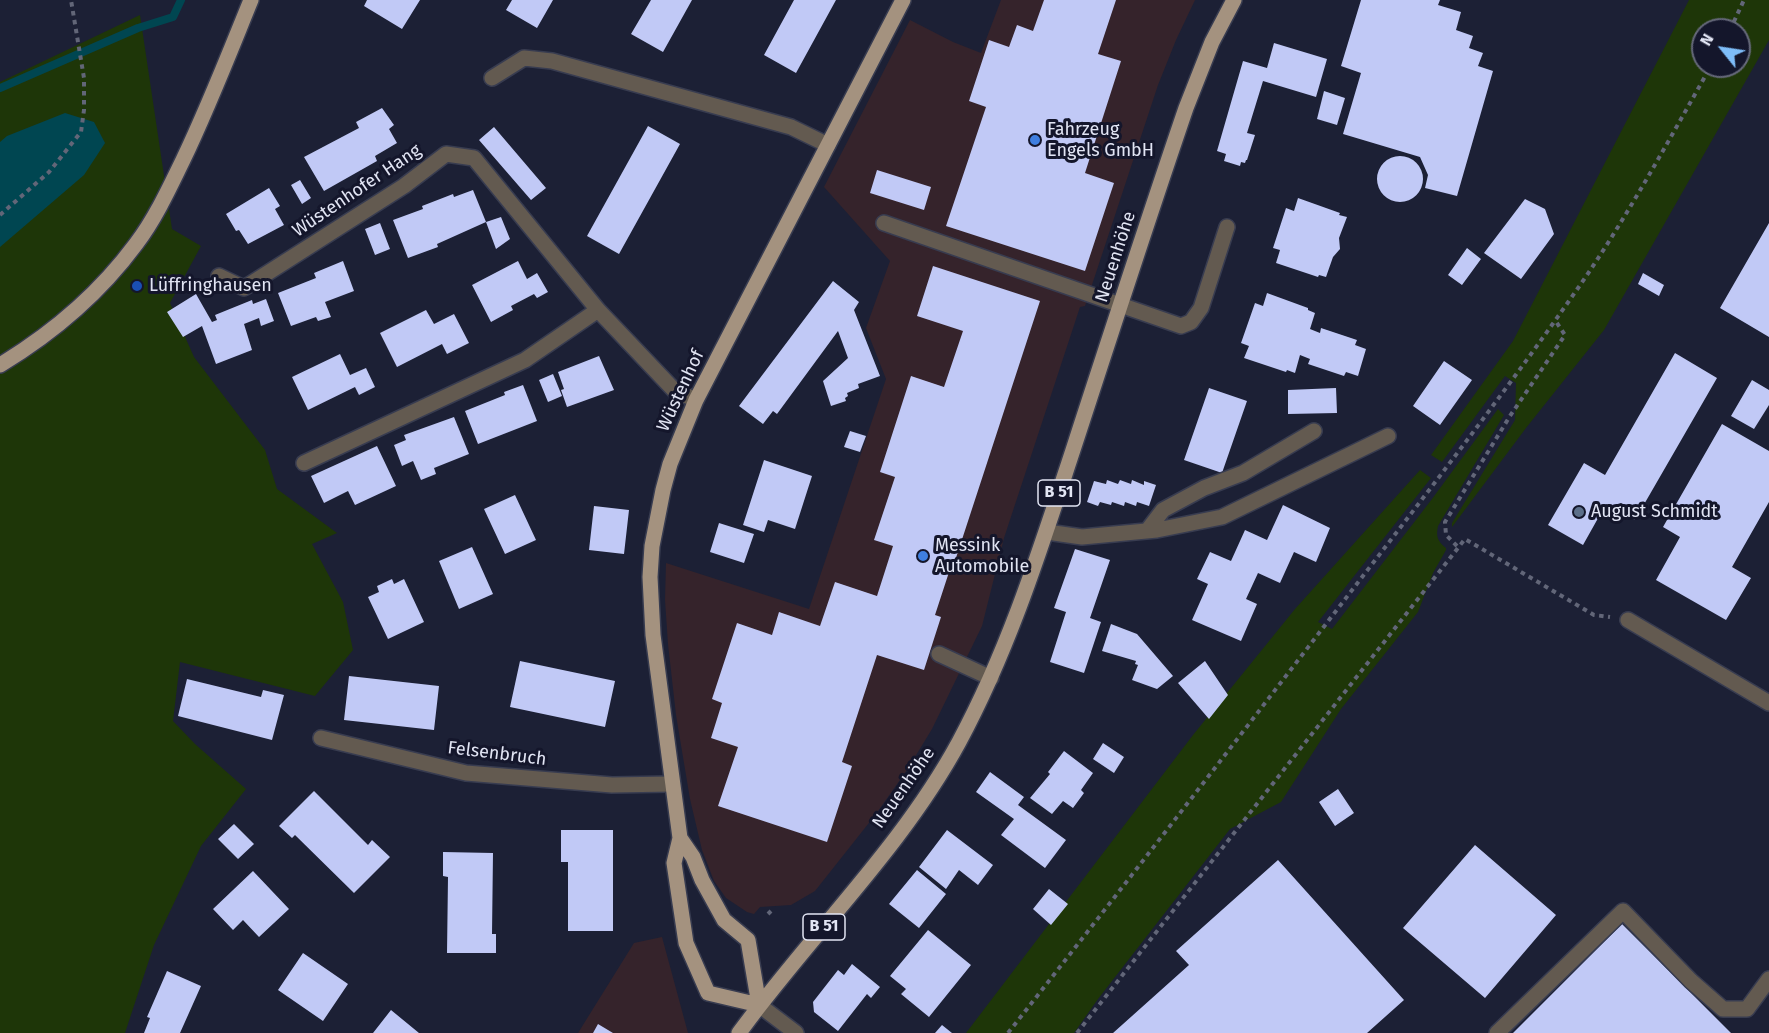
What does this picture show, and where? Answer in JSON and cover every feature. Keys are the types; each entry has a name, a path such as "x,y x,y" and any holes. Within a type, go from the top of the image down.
{"main road":[{"path":"0,365 46,335 80,307 111,275 137,243 174,180 251,0"},
{"name":"Wüstenhof","path":"680,838 693,856 702,880 724,920 748,940 759,1005 708,993 686,943 674,862 680,838 671,784 653,634 651,567 656,518 670,464 696,400 903,0"},
{"name":"Neuenhöhe","path":"739,1033 759,1005 849,897 921,803 958,743 991,678 1022,605 1047,532 1186,108 1212,42 1234,0"}],"street":[{"path":"492,78 524,58 552,61 791,127 828,145"},
{"name":"Wüstenhofer Hang","path":"219,276 244,288 404,186 446,154 474,158 598,310 674,390 696,400"},
{"path":"884,223 1177,325 1191,322 1201,308 1227,227"},
{"path":"304,463 525,360 598,310"},
{"path":"1147,531 1162,510 1204,488 1243,473 1314,431"},
{"path":"1047,532 1082,537 1147,531 1222,517 1388,436"},
{"path":"1628,620 1769,702"},
{"path":"939,654 991,678"},
{"name":"Felsenbruch","path":"321,738 466,773 612,785 671,784"},
{"path":"1497,1033 1623,912 1691,981 1723,1009 1747,1009 1769,979"},
{"path":"759,1005 796,1033"}],"path":[{"path":"0,215 49,172 81,132 84,78 71,0"},
{"path":"1736,18 1744,0"},
{"path":"1008,1033 1436,482 1555,320 1652,171 1704,78"},
{"path":"1458,546 1446,535 1445,522 1510,416 1565,335 1555,320"},
{"path":"1077,1033 1465,538 1594,615 1628,620"}],"shaded area":[{"path":"1001,0 1195,0 1158,85 1085,306 1080,307 1004,538 982,626 932,729 876,814 815,891 791,905 760,907 754,914 726,898 714,881 702,850 690,799 676,715 665,600 666,563 809,609 886,379 866,328 890,261 824,187 910,20 953,42 981,53"},
{"path":"1689,0 1769,0 1769,40 1751,72 1751,18 1691,18 1691,78 1747,78 1604,330 1526,428 1452,527 1452,523 1515,420 1516,383 1505,376 1442,462 1431,455 1513,341"},
{"path":"140,15 172,229 201,246 170,303 194,357 265,450 277,489 337,533 312,544 343,602 353,650 315,696 180,662 173,721 195,744 246,789 201,846 154,945 125,1033 0,1033 0,82"},
{"path":"65,113 94,122 105,143 84,175 0,247 0,142 7,136"},
{"path":"1498,409 1504,415 1438,526 1438,538 1446,550 1433,573 1418,612 1341,709 1281,802 1230,829 1074,1033 966,1033 1193,735 1295,609 1420,470 1431,478 1318,622 1332,629"},
{"path":"662,937 688,1033 578,1033 634,943"}],"building":[{"path":"367,0 420,0 402,29 364,6"},
{"path":"512,0 553,0 537,28 506,10"},
{"path":"651,0 692,0 663,52 631,34"},
{"path":"794,0 836,0 796,73 764,55"},
{"name":"Fahrzeug Engels GmbH","path":"1044,0 1116,0 1098,54 1121,61 1085,173 1114,183 1085,271 946,226 986,107 969,101 989,40 1009,47 1017,25 1033,31"},
{"path":"1361,0 1440,0 1438,5 1461,12 1456,30 1473,36 1469,48 1483,53 1478,66 1493,71 1457,196 1425,188 1428,175 1420,157 1343,134 1361,73 1341,66"},
{"path":"1274,43 1327,59 1316,97 1263,81 1247,133 1255,135 1247,160 1245,163 1241,162 1240,166 1224,161 1226,154 1217,151 1243,61 1267,68"},
{"path":"1324,91 1345,98 1337,125 1317,119"},
{"path":"382,108 394,125 389,129 397,143 375,156 377,161 324,191 304,157 359,128 356,122"},
{"path":"648,126 680,144 619,254 587,236"},
{"path":"494,127 546,188 531,200 479,140"},
{"path":"1400,156 1416,163 1423,179 1416,195 1400,202 1384,195 1377,179 1384,163"},
{"path":"877,170 931,187 924,210 870,193"},
{"path":"300,180 311,198 302,204 291,185"},
{"path":"269,188 280,206 275,209 284,225 248,244 239,230 236,231 226,214"},
{"path":"473,190 486,222 437,244 438,247 408,258 393,220 423,209 422,206 453,194 454,197"},
{"path":"1298,198 1347,217 1339,238 1340,249 1333,257 1326,277 1319,275 1318,277 1276,263 1280,250 1273,248 1286,208 1294,211"},
{"path":"1525,199 1545,209 1554,234 1521,279 1484,253"},
{"path":"501,217 510,239 496,249 486,222"},
{"path":"380,223 390,249 375,255 365,229"},
{"path":"1769,223 1769,337 1720,308"},
{"path":"1467,248 1481,259 1462,285 1448,275"},
{"path":"343,261 354,291 325,302 331,317 318,321 316,317 291,326 278,293 316,278 314,273"},
{"path":"518,261 527,279 537,273 548,292 537,298 534,294 511,306 513,310 491,322 472,285"},
{"name":"Messink Automobile","path":"933,266 1040,301 953,567 951,566 935,615 941,617 924,670 877,655 842,762 852,766 827,842 718,806 738,747 711,738 722,703 712,699 737,623 772,635 779,612 820,626 835,582 877,596 893,546 874,540 895,477 880,472 911,376 944,387 963,331 917,316"},
{"path":"1643,273 1664,285 1659,296 1638,284"},
{"path":"833,281 859,302 854,310 880,376 858,384 859,388 847,393 846,401 831,406 823,381 848,358 838,331 777,414 773,411 763,424 739,406"},
{"path":"1267,293 1308,308 1315,313 1310,329 1320,333 1321,328 1357,340 1355,345 1366,349 1358,376 1346,372 1344,376 1308,364 1310,359 1300,355 1295,373 1244,358 1249,346 1241,343 1255,303 1263,306"},
{"path":"196,294 212,322 217,320 215,315 252,300 253,304 266,299 274,321 261,326 259,318 244,324 252,350 216,364 202,326 183,337 167,312"},
{"path":"426,310 434,324 454,314 469,343 447,354 442,344 397,367 380,333"},
{"path":"1675,353 1717,378 1635,520 1606,504 1583,545 1548,525 1584,463 1605,475"},
{"path":"340,354 350,375 366,368 375,387 359,395 355,387 308,410 292,377"},
{"path":"599,356 614,390 567,407 558,372"},
{"path":"1444,361 1472,380 1440,425 1413,406"},
{"path":"553,374 562,396 548,402 539,380"},
{"path":"1752,380 1769,390 1769,405 1754,429 1731,416"},
{"path":"523,385 537,421 478,444 465,411"},
{"path":"1209,388 1247,401 1222,473 1184,460"},
{"path":"1336,388 1337,413 1288,414 1288,390"},
{"path":"454,417 469,454 434,468 436,474 421,480 413,461 402,466 394,445 406,440 404,435"},
{"path":"1722,424 1769,451 1769,502 1732,567 1751,578 1726,620 1656,580 1680,537 1663,527"},
{"path":"850,431 866,436 860,452 844,447"},
{"path":"377,446 396,486 355,505 348,491 324,503 311,476"},
{"path":"764,460 812,476 795,529 768,520 764,532 743,525"},
{"path":"1107,480 1118,484 1120,480 1131,484 1132,480 1144,485 1144,481 1156,485 1149,506 1137,502 1136,506 1125,502 1124,506 1112,502 1111,505 1100,502 1098,506 1087,502 1094,481 1106,484"},
{"path":"515,495 536,540 505,554 484,509"},
{"path":"1283,505 1330,528 1316,562 1294,552 1280,583 1258,573 1246,599 1257,604 1241,641 1192,620 1208,584 1197,579 1210,552 1231,561 1245,530 1267,540"},
{"path":"594,506 629,510 624,554 589,550"},
{"path":"719,523 754,534 744,563 710,552"},
{"path":"472,547 493,594 459,609 439,561"},
{"path":"1075,549 1110,560 1090,618 1101,622 1084,673 1050,662 1066,612 1054,608"},
{"path":"392,579 394,584 404,579 424,622 388,639 368,597 379,592 377,586"},
{"path":"1111,624 1137,634 1173,676 1157,689 1132,680 1138,665 1135,664 1136,661 1102,651"},
{"path":"520,661 615,681 605,727 510,707"},
{"path":"1205,661 1228,695 1209,719 1178,683"},
{"path":"349,676 439,686 434,730 344,720"},
{"path":"187,679 261,697 263,690 284,695 272,740 178,716"},
{"path":"1103,743 1124,757 1114,773 1093,759"},
{"path":"1064,751 1093,773 1081,790 1084,793 1073,808 1063,801 1052,814 1030,798 1050,774 1048,772"},
{"path":"990,772 1024,797 1018,805 1066,840 1045,868 1001,835 1014,819 976,792"},
{"path":"1338,789 1354,813 1335,826 1319,802"},
{"path":"314,791 368,845 372,840 390,857 354,893 295,835 292,838 279,826"},
{"path":"234,824 254,844 238,859 218,839"},
{"path":"561,830 613,830 613,931 568,931 568,862 561,862"},
{"path":"947,830 993,865 978,885 959,870 946,889 919,867"},
{"path":"1475,845 1556,915 1485,998 1403,928"},
{"path":"443,852 493,853 492,934 496,934 496,953 447,953 448,877 443,876"},
{"path":"1278,860 1404,1000 1367,1033 1113,1033 1189,965 1176,951"},
{"path":"917,870 946,894 919,928 889,904"},
{"path":"253,871 289,909 259,937 243,920 233,930 213,909"},
{"path":"1049,889 1068,904 1051,925 1033,909"},
{"path":"1622,924 1731,1033 1513,1033"},
{"path":"928,930 971,965 929,1017 901,994 906,989 890,976"},
{"path":"303,953 348,984 323,1021 278,990"},
{"path":"852,964 880,987 871,998 867,994 838,1031 814,1012 813,1002 838,970 844,975"},
{"path":"167,971 201,986 180,1033 144,1033 150,1018 147,1017"},
{"path":"391,1010 419,1033 373,1033"},
{"path":"598,1024 613,1033 593,1033"},
{"path":"942,1025 952,1033 935,1033"}],"waterway":[{"path":"0,88 138,28 173,17 181,0"}],"place":[{"name":"Fahrzeug Engels GmbH","path":"1035,140"},
{"name":"Lüffringhausen","path":"137,286"},
{"name":"August Schmidt","path":"1579,512"},
{"name":"Messink Automobile","path":"923,556"}]}
